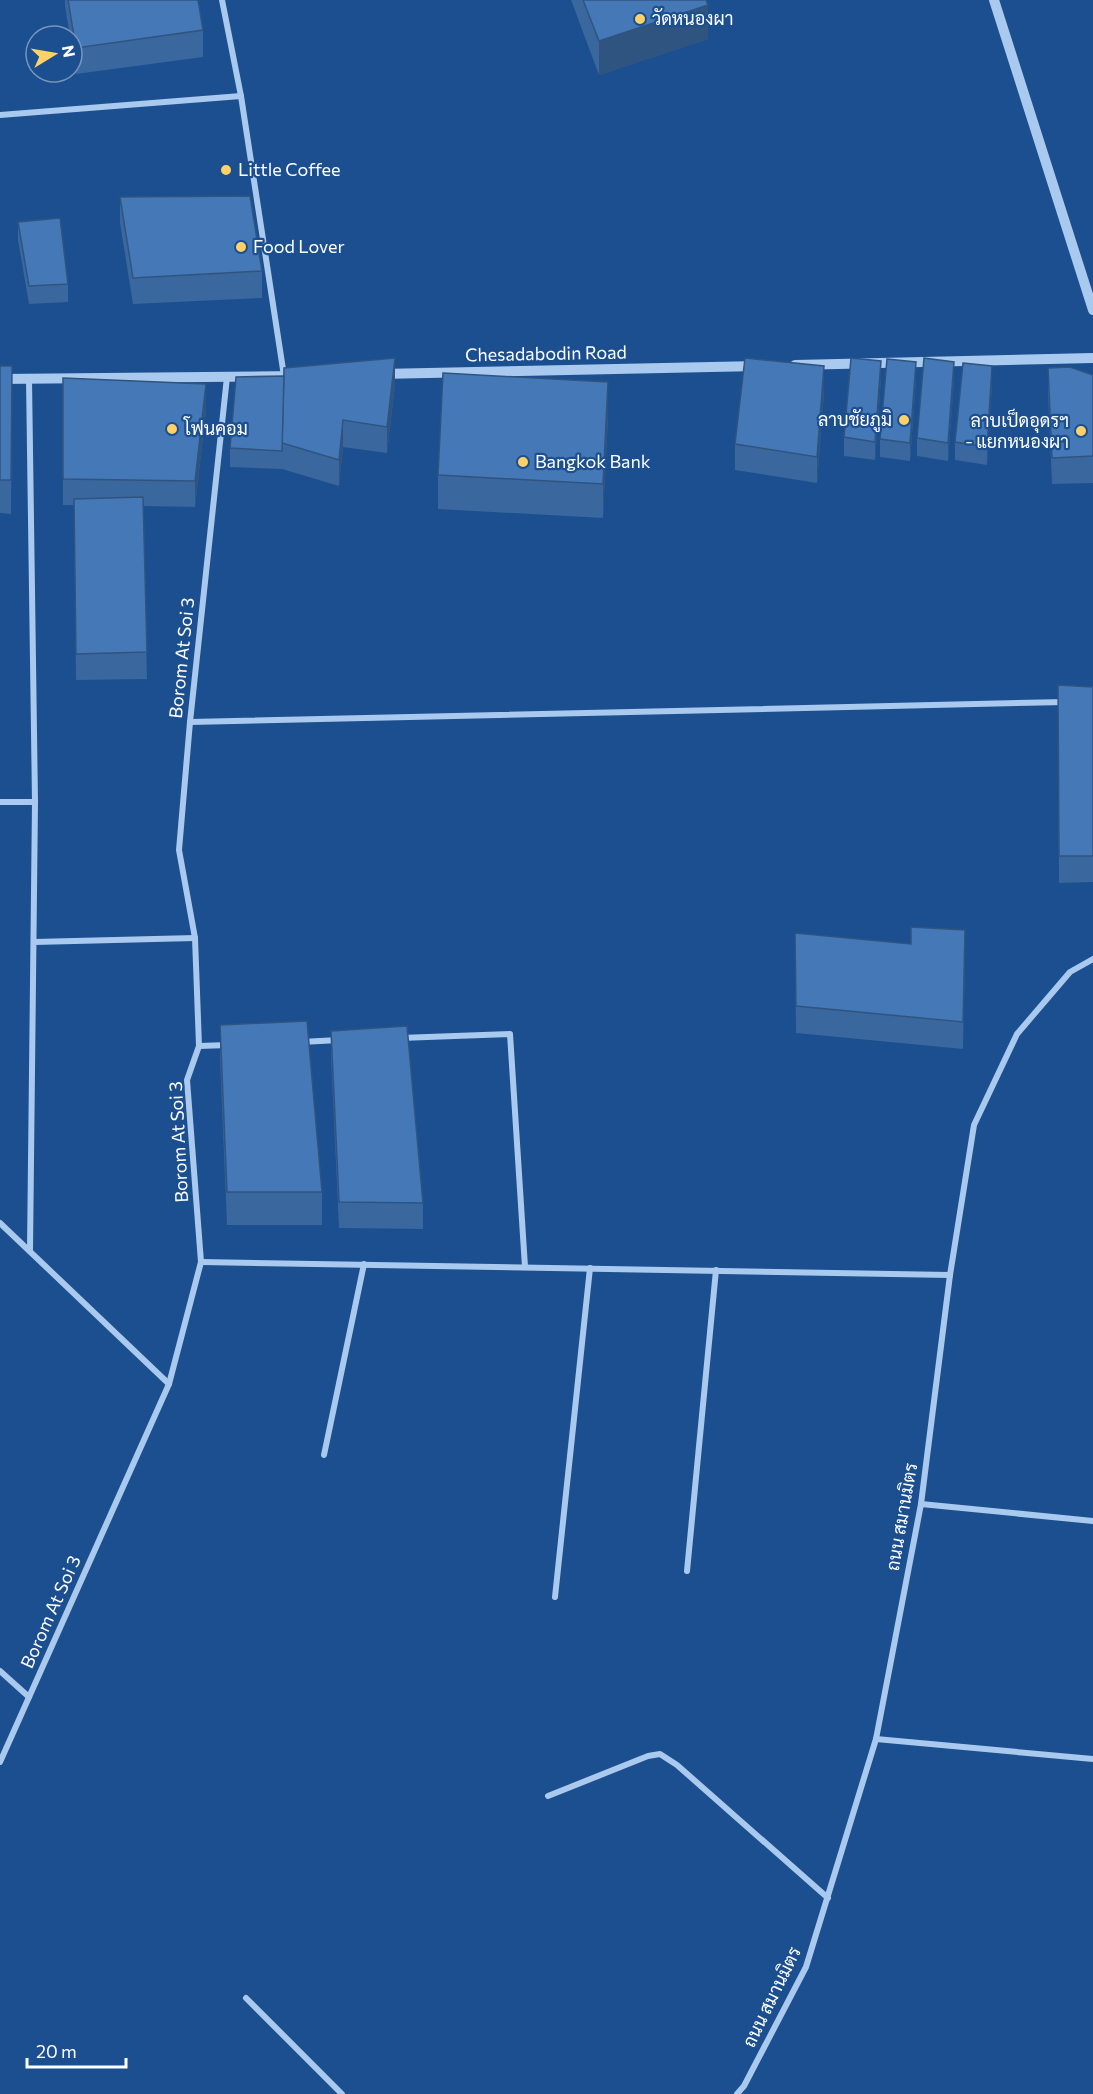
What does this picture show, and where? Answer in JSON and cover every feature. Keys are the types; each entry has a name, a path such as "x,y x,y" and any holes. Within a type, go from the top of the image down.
{"street":[{"path":"222,0 242,96 284,376"},
{"path":"994,0 1093,310"},
{"path":"0,115 242,96"},
{"path":"784,365 1093,358"},
{"name":"Chesadabodin Road","path":"367,374 772,365"},
{"path":"0,380 307,376"},
{"name":"Borom At Soi 3","path":"0,1762 169,1384 201,1262 187,1080 199,1046 195,938 179,850 190,722 227,377"},
{"path":"29,379 35,802 30,1251"},
{"path":"190,722 1070,702"},
{"path":"0,802 35,802"},
{"path":"34,942 195,938"},
{"name":"ถนน สมานมิตร","path":"737,2094 744,2086 806,1967 876,1739 921,1504 950,1275 974,1125 1017,1034 1070,972 1093,959"},
{"path":"395,1038 510,1034 525,1267"},
{"path":"291,1042 349,1040"},
{"path":"199,1046 233,1045"},
{"path":"0,1223 169,1384"},
{"path":"201,1262 950,1275"},
{"path":"324,1455 364,1264"},
{"path":"555,1597 590,1268"},
{"path":"687,1571 716,1270"},
{"path":"921,1504 1093,1521"},
{"path":"0,1671 29,1697"},
{"path":"876,1739 1093,1759"},
{"path":"549,1796 648,1756 660,1754 677,1765 828,1899"},
{"path":"246,1998 342,2094"}],"building":[{"path":"68,0 198,0 203,30 84,47 84,24 72,24"},
{"path":"583,0 706,0 708,5 599,41"},
{"path":"250,196 262,271 133,278 120,197"},
{"path":"60,218 68,284 29,286 18,222"},
{"path":"395,358 387,427 343,420 339,460 282,443 284,368"},
{"path":"745,358 824,366 817,457 735,444"},
{"path":"851,358 881,361 875,442 844,437"},
{"path":"924,358 954,362 948,443 917,438"},
{"path":"887,359 916,362 910,443 880,439"},
{"path":"963,363 992,366 987,447 955,442"},
{"path":"0,366 12,366 11,480 0,480"},
{"path":"1070,367 1093,375 1093,456 1052,458 1048,368"},
{"name":"Bangkok Bank","path":"443,373 608,382 603,484 438,475"},
{"path":"284,376 282,451 230,448 236,377"},
{"path":"63,378 206,384 195,481 63,479"},
{"path":"143,497 147,652 76,654 74,499"},
{"path":"1058,685 1093,687 1093,856 1059,856"},
{"path":"911,927 965,930 963,1022 796,1006 795,933 911,944"},
{"path":"307,1021 322,1192 227,1192 220,1025"},
{"path":"407,1026 423,1203 339,1202 331,1031"}],"place":[{"name":"วัดหนองผา","path":"640,19"},
{"name":"Little Coffee","path":"226,170"},
{"name":"Food Lover","path":"241,247"},
{"name":"ลาบชัยภูมิ","path":"904,420"},
{"name":"โฟนคอม","path":"172,429"},
{"name":"ลาบเป็ดอุดรฯ - แยกหนองผา","path":"1081,431"},
{"name":"Bangkok Bank","path":"523,462"}]}
